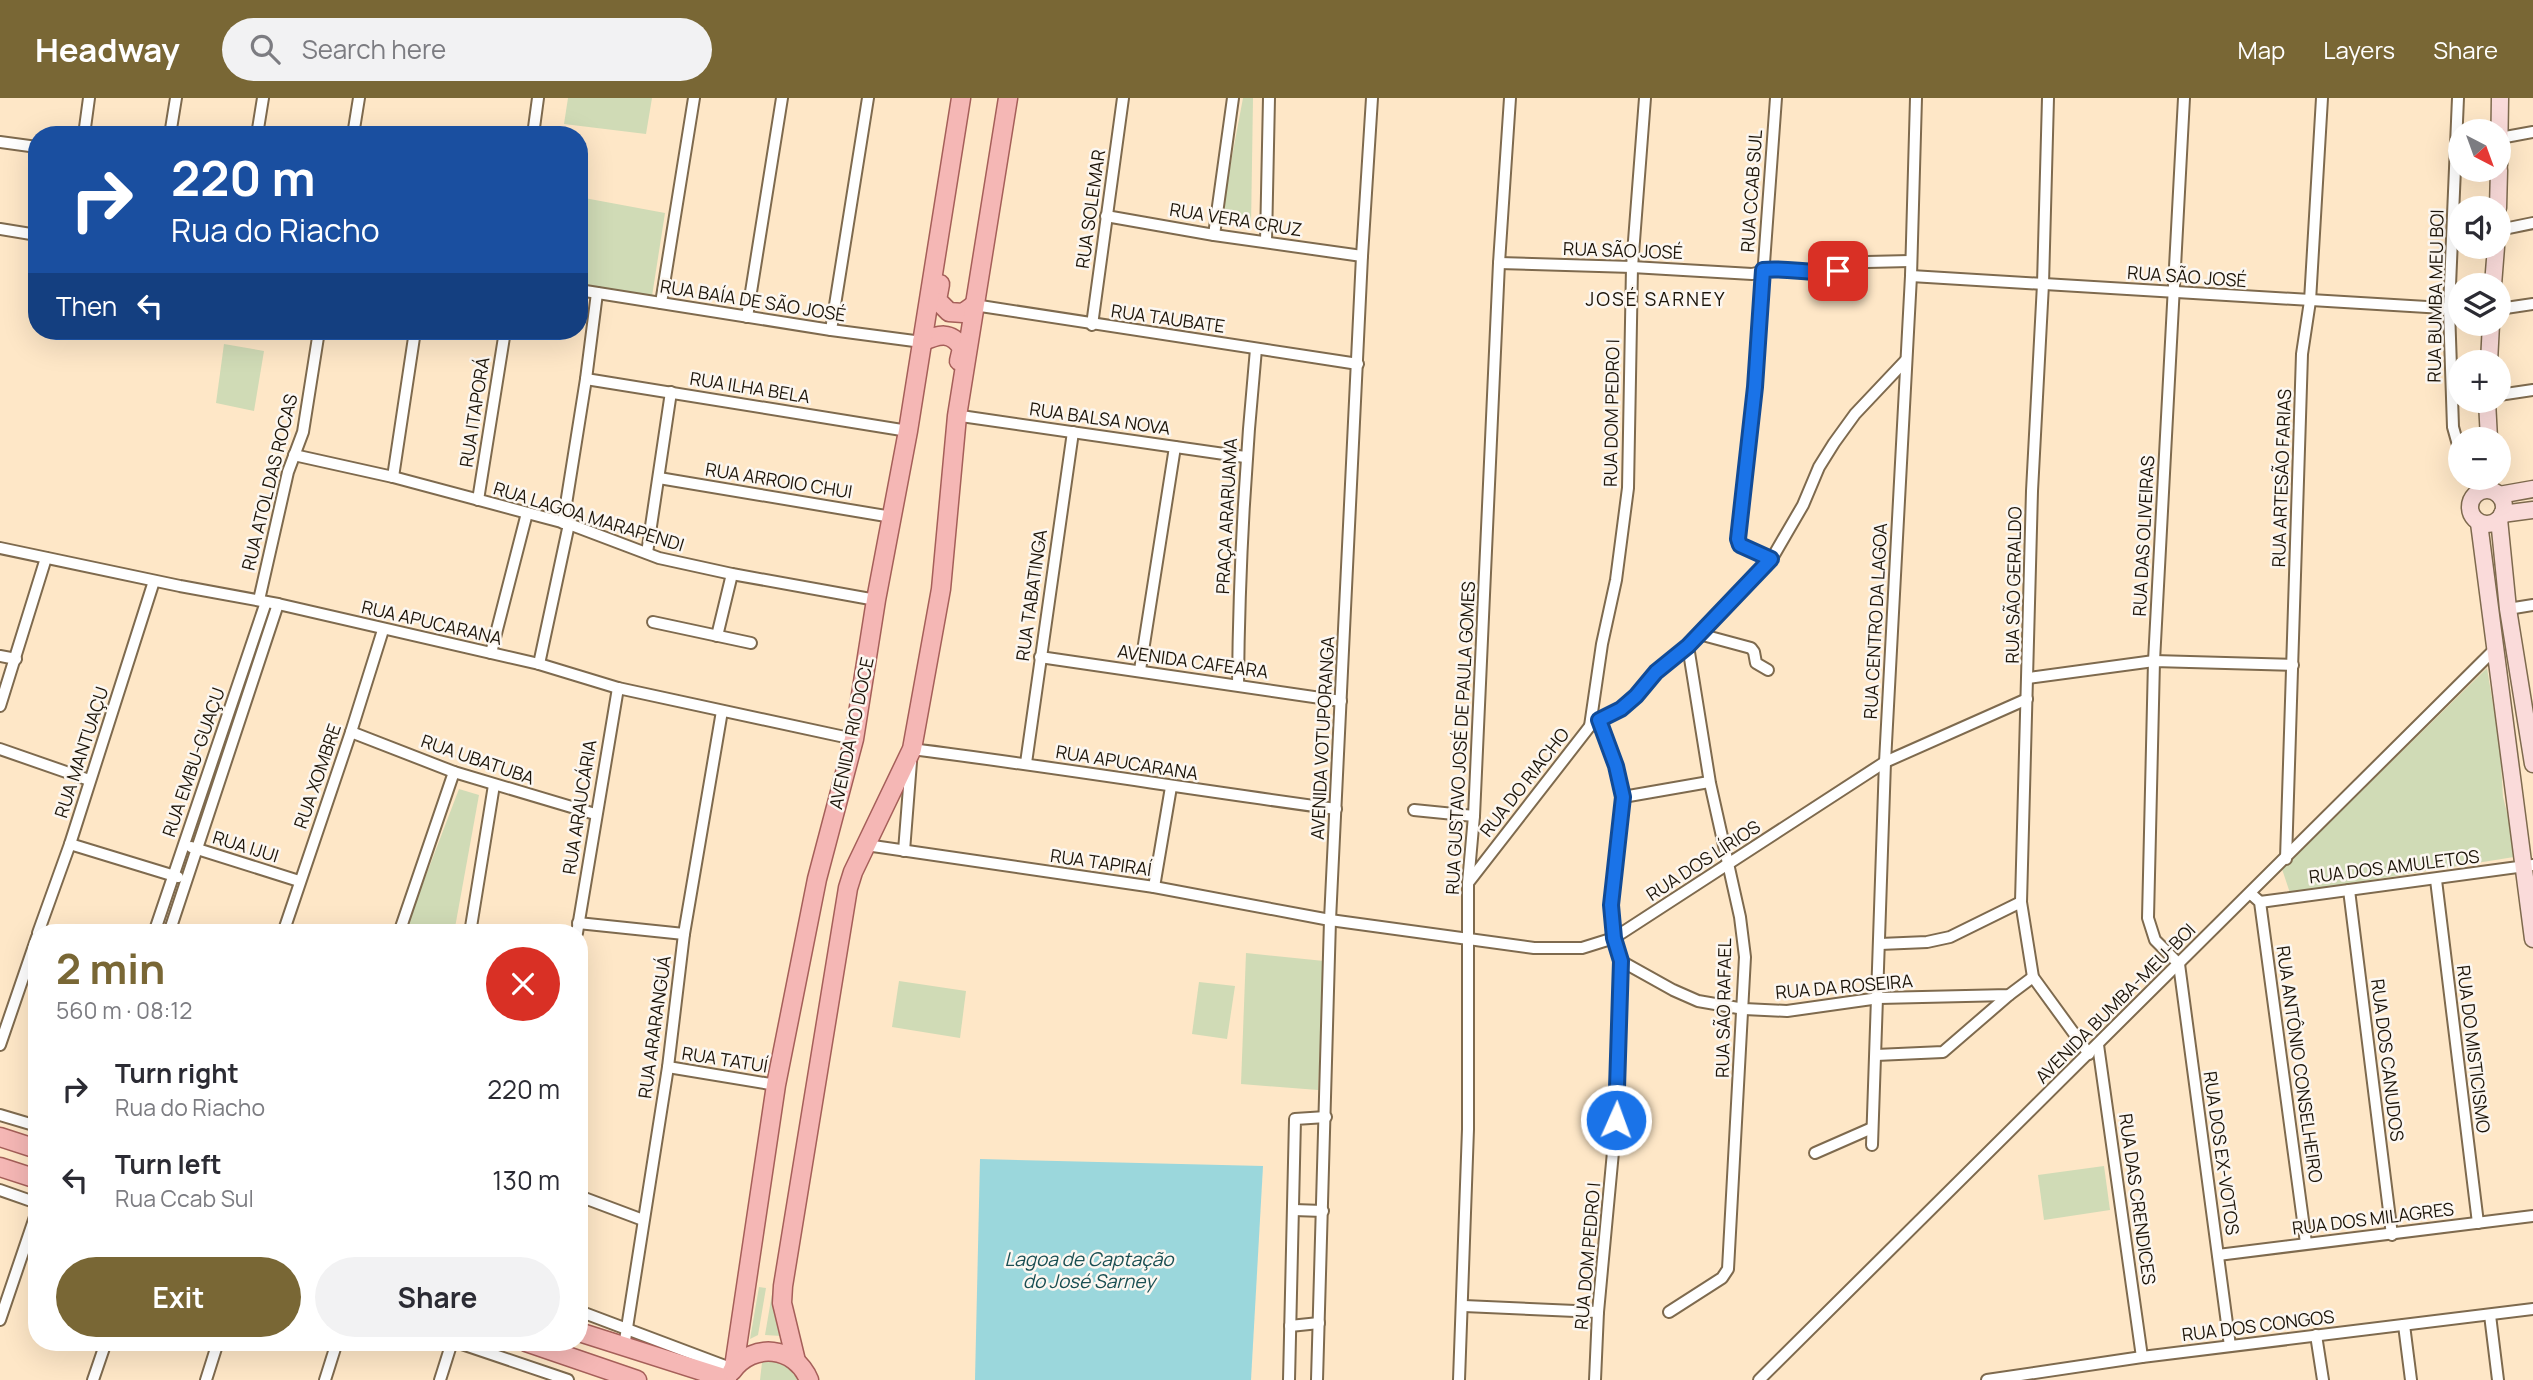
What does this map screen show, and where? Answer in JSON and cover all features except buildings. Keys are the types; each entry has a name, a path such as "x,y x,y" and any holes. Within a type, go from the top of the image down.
{"main road":[{"name":"AVENIDA RIO DOCE","path":"730,1374 776,1085 817,879 854,738 876,600 908,431 961,98"},
{"path":"954,415 1008,98"},
{"path":"947,187 951,215 937,300 942,307 955,314 963,313 974,305"},
{"path":"809,1380 796,1361 782,1303 783,1286 848,888 912,749 941,589 961,348 955,339 946,335 936,335 922,342"},
{"path":"0,1137 28,1146"},
{"path":"0,1167 28,1176"},
{"path":"588,1335 730,1374 746,1357 761,1351 776,1351 796,1361"},
{"path":"552,1351 637,1380"}],"street":[{"path":"85,126 89,98"},
{"path":"171,126 176,98"},
{"path":"258,126 263,98"},
{"path":"354,126 359,98"},
{"path":"534,126 538,98"},
{"path":"661,303 694,98"},
{"path":"747,317 782,98"},
{"path":"831,330 868,98"},
{"name":"RUA SOLEMAR","path":"1092,325 1123,98"},
{"path":"1214,235 1233,98"},
{"path":"1266,241 1269,98"},
{"name":"AVENIDA VOTUPORANGA","path":"1317,1380 1330,920 1372,98"},
{"name":"RUA GUSTAVO JOSÉ DE PAULA GOMES","path":"1460,1380 1468,1129 1468,883 1474,816 1499,263 1510,98"},
{"name":"RUA DOM PEDRO I","path":"1595,1380 1598,1312 1616,1120 1621,961 1614,938 1611,905 1623,797 1616,766 1595,723 1602,644 1616,580 1628,488 1632,267 1645,98"},
{"name":"RUA CCAB SUL","path":"1771,559 1744,548 1738,539 1755,387 1776,98"},
{"name":"RUA CENTRO DA LAGOA","path":"1872,1145 1885,762 1911,276 1916,98"},
{"name":"RUA SÃO GERALDO","path":"2048,98 2043,284 2032,491 2021,902 2033,977 2089,1054"},
{"name":"RUA DAS OLIVEIRAS","path":"2179,964 2155,940 2148,918 2154,661 2183,98"},
{"name":"RUA ARTESÃO FARIAS","path":"2286,859 2302,354 2310,301 2322,98"},
{"name":"RUA BUMBA MEU BOI","path":"2456,273 2458,98"},
{"path":"2500,98 2500,119"},
{"path":"2511,136 2533,132"},
{"path":"0,142 28,147"},
{"name":"RUA VERA CRUZ","path":"1106,216 1362,256"},
{"path":"2511,228 2533,223"},
{"path":"0,229 28,234"},
{"name":"RUA SÃO JOSÉ","path":"1499,263 1752,274 1775,269 1824,273 1867,262 1910,261"},
{"name":"RUA SÃO JOSÉ","path":"1911,276 2448,309"},
{"name":"RUA BAÍA DE SÃO JOSÉ","path":"588,292 922,342"},
{"path":"540,664 566,523 597,293"},
{"path":"2511,307 2533,304"},
{"name":"RUA TAUBATE","path":"974,305 1358,364"},
{"name":"RUA BUMBA MEU BOI","path":"2453,427 2455,336"},
{"name":"RUA ATOL DAS ROCAS","path":"262,601 270,545 294,455 303,432 318,340"},
{"path":"393,477 414,340"},
{"name":"RUA ITAPORÁ","path":"478,500 504,340"},
{"name":"PRAÇA ARARUAMA","path":"1238,685 1239,567 1245,457 1256,349"},
{"name":"RUA DO RIACHO","path":"1468,883 1595,723 1621,709 1636,696 1656,672 1688,646 1771,559 1803,505 1819,467 1834,443 1855,414 1906,360"},
{"name":"RUA ILHA BELA","path":"586,379 908,431"},
{"path":"2511,393 2533,390"},
{"path":"647,553 671,392"},
{"path":"2487,413 2488,427"},
{"name":"RUA BALSA NOVA","path":"954,415 1245,457"},
{"path":"2486,427 2487,420"},
{"name":"RUA TABATINGA","path":"1026,763 1073,432"},
{"path":"1140,670 1175,447"},
{"name":"RUA LAGOA MARAPENDI","path":"294,455 393,477 566,523 659,558 876,600"},
{"name":"RUA ARROIO CHUI","path":"659,478 892,517"},
{"path":"2511,489 2533,489"},
{"path":"2473,490 2469,509 2479,523 2494,650 2528,866 2533,939"},
{"path":"2496,490 2504,506 2501,517 2508,608 2527,689 2533,764"},
{"path":"2479,523 2488,524 2501,517 2533,510"},
{"path":"491,653 527,513"},
{"name":"RUA APUCARANA","path":"0,548 278,604 540,664 618,688 854,738"},
{"path":"0,706 46,558"},
{"path":"717,636 732,574"},
{"name":"RUA MANTUAÇU","path":"42,924 154,581"},
{"name":"RUA EMBU-GUAÇU","path":"157,924 262,601"},
{"name":"RUA EMBU-GUAÇU","path":"172,924 278,604"},
{"path":"2508,608 2533,605"},
{"path":"653,622 751,643"},
{"name":"RUA XOMBRE","path":"286,924 383,630"},
{"path":"1699,634 1751,648 1756,663 1768,670"},
{"name":"RUA SÃO RAFAEL","path":"1669,1311 1722,1278 1728,1269 1744,1009 1743,936 1709,782 1688,646"},
{"name":"AVENIDA BUMBA-MEU-BOI","path":"1759,1380 2494,650"},
{"path":"0,656 16,659"},
{"name":"AVENIDA CAFEARA","path":"1040,657 1341,701"},
{"path":"2028,678 2154,661 2293,665"},
{"name":"RUA ARAUCÁRIA","path":"579,924 618,688"},
{"name":"RUA DOS LÍRIOS","path":"1330,920 1534,948 1581,948 1614,938 1885,762 2027,699"},
{"name":"RUA ARARANGUÁ","path":"624,1347 668,1067 684,934 722,711"},
{"name":"RUA UBATUBA","path":"351,732 454,772 595,814"},
{"path":"904,851 912,749"},
{"name":"RUA APUCARANA","path":"912,749 1026,763 1171,787 1336,809"},
{"path":"0,750 89,780"},
{"path":"402,924 454,772"},
{"path":"1623,797 1709,782"},
{"path":"471,924 494,785"},
{"path":"1154,887 1171,787"},
{"path":"1414,810 1474,816"},
{"path":"70,844 187,880"},
{"name":"RUA IJUI","path":"183,845 299,881"},
{"name":"RUA TAPIRAÍ","path":"866,845 1154,887 1330,920"},
{"name":"RUA DOS AMULETOS","path":"2260,902 2528,866"},
{"name":"RUA DO MISTICISMO","path":"2436,880 2478,1223"},
{"name":"RUA DOS CANUDOS","path":"2349,890 2392,1235"},
{"path":"2250,893 2260,902"},
{"path":"1880,944 1927,942 1950,937 2021,902"},
{"name":"RUA ANTÔNIO CONSELHEIRO","path":"2260,902 2306,1243"},
{"path":"588,929 684,934"},
{"name":"RUA DA ROSEIRA","path":"1621,961 1698,1001 1744,1009 1787,1011 1879,998 2009,995"},
{"name":"RUA MANTUAÇU","path":"0,1045 28,963"},
{"name":"RUA DOS EX-VOTOS","path":"2179,964 2230,1346"},
{"path":"1875,1055 1943,1052 2033,977"},
{"path":"0,1001 13,1006"},
{"name":"RUA DAS CRENDICES","path":"2098,1045 2142,1357"},
{"name":"RUA TATUÍ","path":"668,1067 776,1085"},
{"path":"0,1115 28,1123"},
{"path":"1290,1380 1295,1119 1326,1117"},
{"path":"1815,1153 1872,1128"},
{"path":"0,1190 28,1200"},
{"path":"588,1199 643,1220"},
{"path":"1294,1210 1323,1210"},
{"name":"RUA DOS MILAGRES","path":"2218,1255 2533,1216"},
{"path":"0,1320 28,1238"},
{"path":"1464,1306 1598,1312"},
{"name":"RUA DOS CONGOS","path":"1987,1380 2061,1375 2142,1357 2533,1309"},
{"path":"588,1314 627,1327 730,1374"},
{"path":"2490,1315 2498,1380"},
{"path":"1290,1326 1320,1323"},
{"path":"2404,1325 2411,1380"},
{"path":"2316,1335 2323,1380"},
{"path":"93,1380 103,1351"},
{"path":"206,1380 215,1351"},
{"path":"325,1380 334,1351"},
{"path":"440,1380 451,1351"},
{"path":"481,1351 568,1380"}],"green space":[{"path":"568,98 652,98 646,134 564,124"},
{"path":"1243,98 1253,98 1251,226 1220,221"},
{"path":"588,199 665,213 652,296 588,287"},
{"path":"224,344 264,351 254,411 216,403"},
{"path":"2487,668 2500,747 2503,797 2511,828 2514,857 2290,893 2282,869"},
{"path":"459,789 479,795 456,924 407,924"},
{"path":"1246,953 1324,961 1318,1090 1241,1084"},
{"path":"899,981 966,991 960,1038 892,1027"},
{"path":"1199,982 1235,986 1227,1039 1192,1034"},
{"path":"2104,1166 2110,1210 2044,1220 2038,1175"},
{"path":"759,1287 766,1288 758,1335 750,1339"},
{"path":"773,1288 781,1336 765,1335"},
{"path":"763,1354 789,1361 801,1380 760,1380"}],"water":[{"name":"Lagoa de Captação do José Sarney","path":"980,1159 1263,1166 1251,1380 975,1380"}],"district":[{"name":"JOSÉ SARNEY","path":"1656,299"}],"route":[{"path":"1616,1120 1621,961 1614,938 1611,905 1623,797 1616,766 1599,720 1621,709 1636,696 1644,684 1688,646 1771,559 1744,548 1738,539 1755,387 1763,270 1805,273 1838,271"}]}
